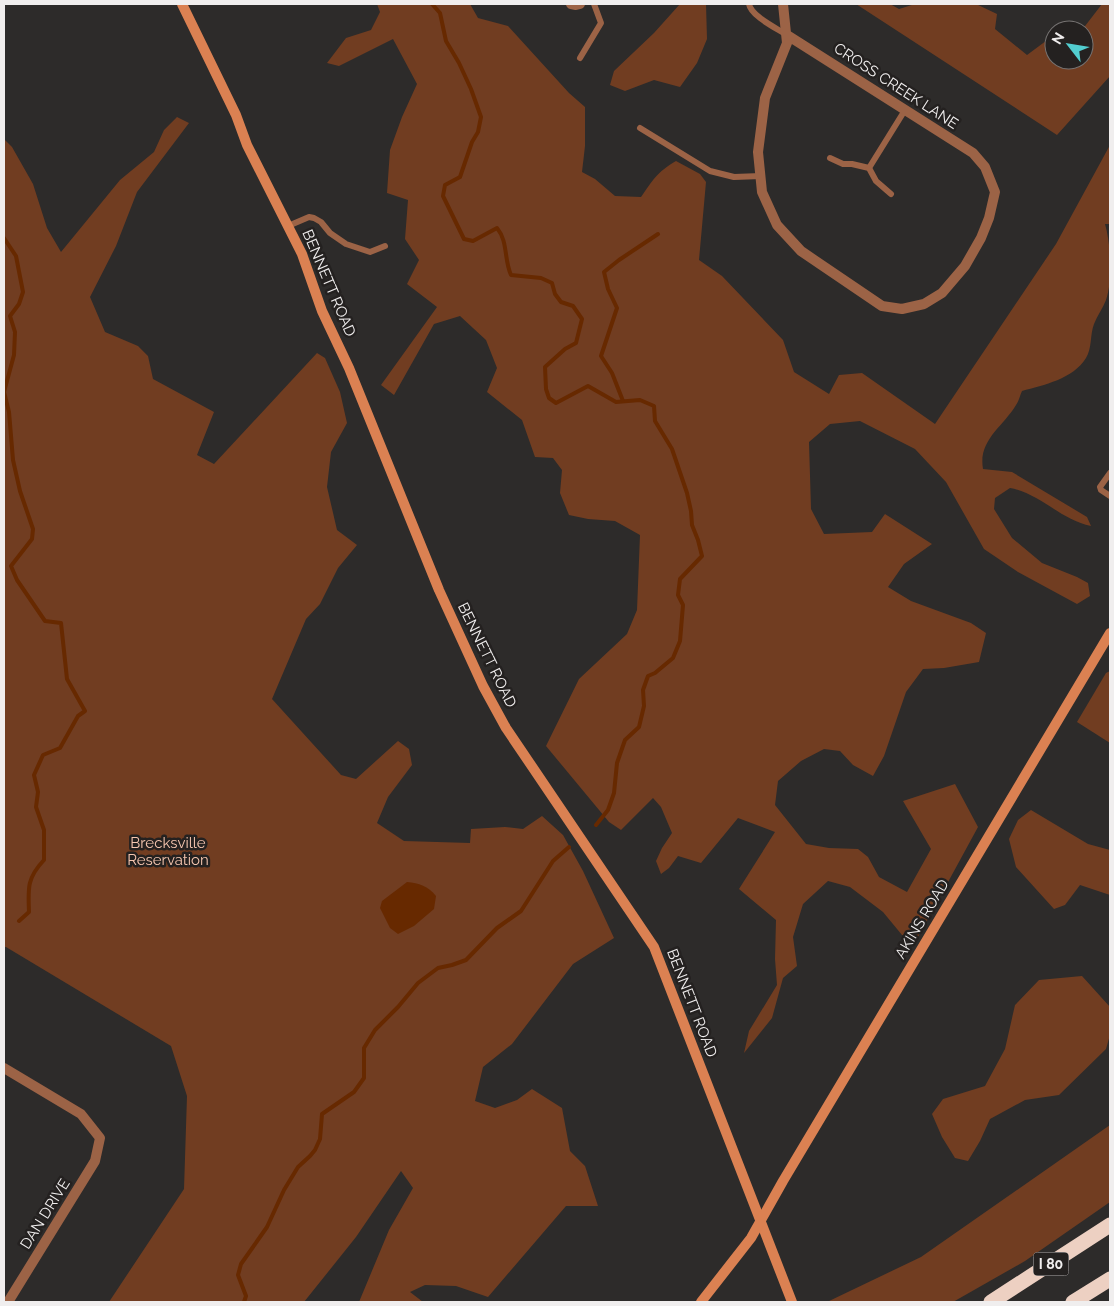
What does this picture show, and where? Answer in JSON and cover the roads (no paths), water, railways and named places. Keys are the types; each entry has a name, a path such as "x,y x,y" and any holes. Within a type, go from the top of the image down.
{"highway":[{"name":"I 80","path":"991,1302 1110,1226"},
{"path":"1073,1302 1110,1279"}],"street":[{"name":"BENNETT ROAD","path":"182,4 236,115 247,145 302,254 322,311 349,368 439,590 483,686 506,728 654,947 792,1302"},
{"path":"571,4 580,4"},
{"path":"761,176 758,152 765,98 788,43 783,4"},
{"name":"CROSS CREEK LANE","path":"761,176 762,192 777,225 801,252 882,306 902,309 924,304 942,292 965,266 981,238 989,218 995,192 985,167 973,153 787,35"},
{"name":"AKINS ROAD","path":"701,1302 751,1238 1110,632"},
{"name":"DAN DRIVE","path":"4,1068 81,1114 100,1138 95,1161 8,1302"}],"lane":[{"path":"580,58 601,23 594,4"},
{"path":"749,4 749,8 756,15 787,35"},
{"path":"869,168 905,110"},
{"path":"640,128 710,171 734,176 761,176"},
{"path":"830,158 843,164 869,168 876,181 891,194"},
{"path":"288,226 309,217 314,218 321,222 330,233 346,244 370,252 385,246"},
{"path":"1110,473 1100,487 1101,490 1110,496"}],"waterway":[{"path":"432,4 440,13 446,41 471,89 481,117 478,132 472,142 460,177 445,185 443,196 464,239 473,241 497,228 503,239 511,275 541,278 552,283 555,294 561,302 573,306 582,319 576,343 565,349 545,367 546,389 549,398 556,403 588,386 616,402 640,400 654,406 655,421 672,449 687,493 692,525 702,556 680,579 678,595 683,605 680,641 673,658 655,673 648,676 643,690 644,706 639,727 625,740 617,763 614,793 608,810 596,825"},
{"path":"623,401 612,373 601,356 617,308 608,289 604,272 658,234"},
{"path":"4,238 16,256 23,292 19,304 10,316 15,332 14,355 4,392 9,412 13,460 20,491 33,529 32,539 11,566 17,580 45,621 61,623 67,679 85,711 78,716 60,748 43,755 34,775 38,792 36,807 44,830 44,860 34,872 30,884 29,912 19,921"},
{"path":"244,1302 246,1296 238,1275 241,1264 267,1227 284,1190 298,1167 315,1150 320,1139 322,1114 354,1092 364,1078 364,1048 375,1030 418,983 438,968 466,960 497,928 521,911 553,861 569,847"}],"park label":[{"name":"Brecksville Reservation","path":"168,852"}]}
